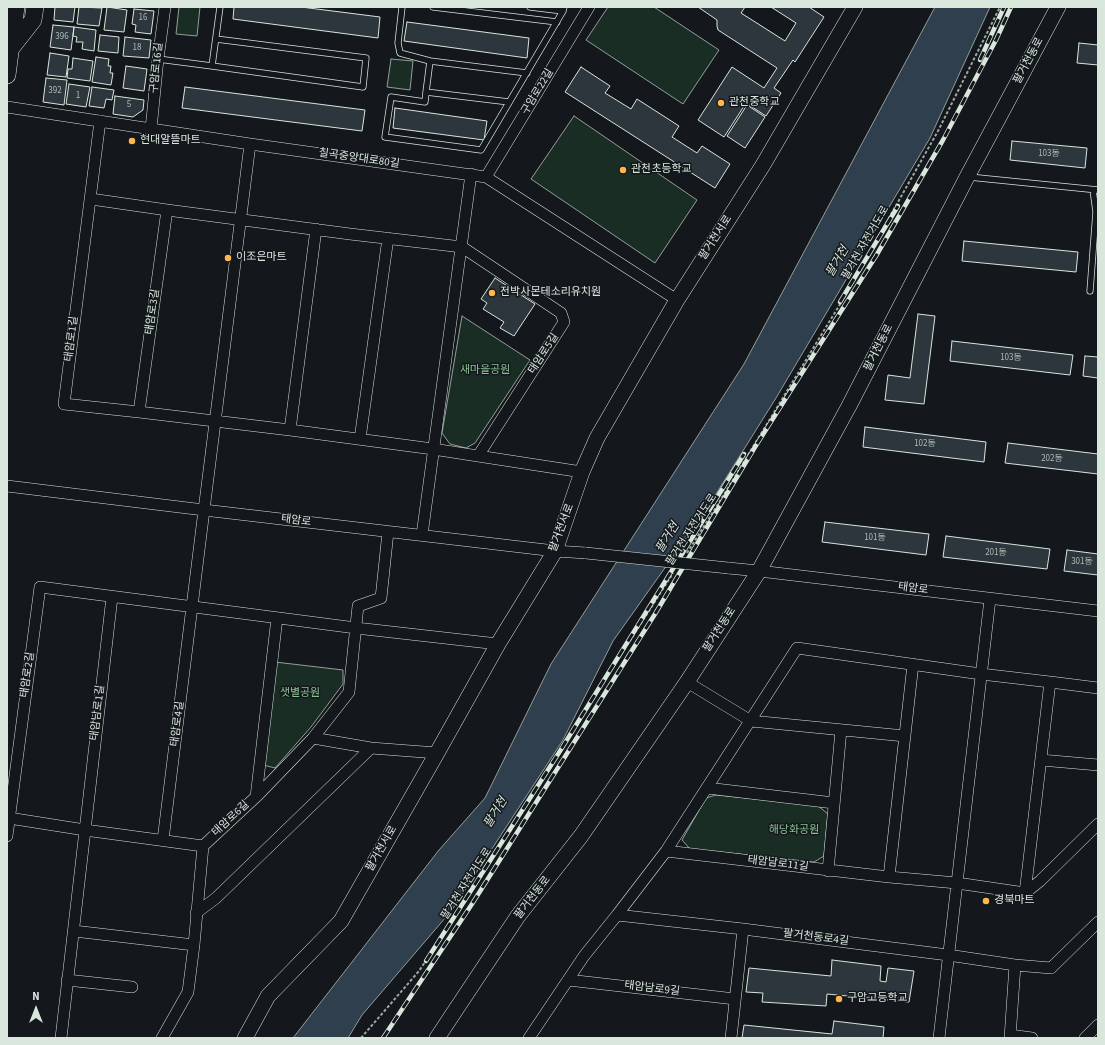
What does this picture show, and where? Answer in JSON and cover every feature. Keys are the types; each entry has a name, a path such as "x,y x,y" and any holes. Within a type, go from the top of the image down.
{"main road":[{"path":"7,75 9,45 16,7"},
{"path":"9,45 33,20 35,7"},
{"name":"팔거천서로","path":"245,1038 268,996 341,921 498,644 555,551 582,472 597,438 677,300 763,165 855,7"},
{"name":"팔거천동로","path":"437,1038 518,916 581,836 687,682 759,571 849,406 967,177 1058,7"}],"street":[{"name":"구암로16길","path":"151,129 165,7"},
{"name":"구암로22길","path":"486,177 587,8"},
{"name":"칠곡중앙대로80길","path":"7,107 250,144 486,177 677,300"},
{"name":"태암로1길","path":"100,121 64,404 139,412"},
{"path":"204,510 250,144"},
{"path":"422,535 471,174"},
{"path":"90,199 316,230 290,430"},
{"name":"태암로3길","path":"139,412 167,210"},
{"name":"태암로5길","path":"316,230 462,247 561,313 564,322 478,456"},
{"path":"360,439 388,238"},
{"path":"139,412 434,449 582,472"},
{"name":"태암로","path":"7,486 388,532 555,551 759,571 1098,611"},
{"name":"태암로4길","path":"164,840 204,510"},
{"name":"태암로6길","path":"162,1038 188,992 203,846 256,797 313,738 349,692 358,606 381,598 388,532"},
{"name":"태암로2길","path":"7,836 40,587 112,597"},
{"path":"112,597 356,628 498,644"},
{"name":"태암남로1길","path":"61,1038 112,597"},
{"path":"939,1038 990,598"},
{"path":"256,797 277,618"},
{"path":"529,1038 584,956 666,851 797,648 981,674 1098,688"},
{"path":"889,878 913,664"},
{"path":"687,682 751,721 905,736"},
{"path":"1025,893 1042,760 1050,682"},
{"path":"828,870 840,730"},
{"path":"313,738 371,748 437,753"},
{"path":"196,913 216,898 371,748"},
{"path":"1042,760 1098,765"},
{"path":"707,788 834,803"},
{"path":"9,818 203,846"},
{"path":"1025,893 1040,881 1098,824"},
{"name":"태암남로11길","path":"666,851 889,878 957,883 1025,893"},
{"name":"팔거천동로4길","path":"617,915 743,928 1015,965 1051,968 1098,922"},
{"path":"731,1038 743,928"},
{"path":"74,931 194,945"},
{"path":"1015,965 1010,1037 1032,1038"},
{"path":"67,980 132,987"},
{"name":"태암남로9길","path":"568,980 736,999"},
{"path":"1085,1038 1098,1025"}],"lane":[{"path":"212,66 220,7"},
{"path":"402,7 398,43 400,53 430,61 527,72"},
{"path":"433,7 557,22"},
{"path":"430,61 425,102 390,97 385,137 481,150 564,9 530,7"},
{"path":"158,59 363,87 366,58 216,39"},
{"path":"426,92 509,102"},
{"path":"967,177 1095,190 1096,212 1090,291"}],"path":[{"name":"팔거천 자전거도로","path":"686,554 845,296 938,131 1000,7"},
{"name":"팔거천 자전거도로","path":"361,1038 419,971 546,775 673,573"}],"green space":[{"path":"179,7 200,7 197,36 176,34"},
{"path":"608,7 654,7 719,50 683,104 586,40"},
{"path":"391,59 413,61 410,90 387,87"},
{"path":"574,116 697,200 655,263 531,179"},
{"name":"새마을공원","path":"462,316 530,360 475,443 466,448 450,444 442,433"},
{"name":"샛별공원","path":"275,662 343,670 343,684 311,727 275,768 263,765"},
{"name":"해당화공원","path":"716,795 817,805 828,814 824,856 814,862 690,849 682,840 706,798"}],"water":[{"name":"팔거천","path":"935,7 990,7 930,138 776,398 706,510 613,641 563,740 452,910 362,1015 348,1038 293,1038 439,850 485,798 551,664 744,364"}],"building":[{"path":"55,7 75,7 73,22 54,20"},
{"path":"79,7 102,8 99,26 77,24"},
{"path":"107,7 127,10 124,32 104,30"},
{"path":"234,7 301,7 380,17 378,38 233,19"},
{"path":"698,7 745,7 741,13 785,41 796,23 771,7 809,7 824,17 795,62 793,60 774,88 781,93 766,116 746,103 724,137 698,120 732,67 764,88 777,68 718,30 717,20"},
{"path":"134,9 154,11 151,34 135,32 136,25 132,24"},
{"path":"407,22 529,38 527,58 404,41"},
{"path":"53,25 74,27 71,50 50,47"},
{"path":"74,27 96,30 94,51 82,49 83,42 76,42 77,37 73,36"},
{"path":"100,35 119,37 118,53 98,51"},
{"path":"125,37 151,40 149,58 123,56"},
{"path":"1079,43 1098,45 1098,65 1077,63"},
{"path":"50,53 69,56 66,77 47,75"},
{"path":"96,57 109,59 108,66 111,66 110,73 113,73 111,85 92,82"},
{"path":"73,58 93,61 90,81 67,78 68,69 72,69"},
{"path":"126,66 147,69 144,91 123,88"},
{"path":"581,67 610,86 605,93 631,109 637,99 679,126 672,137 697,153 702,146 730,164 715,188 565,92"},
{"path":"46,78 67,80 64,105 43,102"},
{"path":"69,84 90,87 86,107 66,104"},
{"path":"92,87 114,90 112,100 106,99 104,108 89,106"},
{"path":"185,87 365,110 362,131 182,108"},
{"path":"115,96 144,100 143,110 133,117 113,114"},
{"path":"747,105 765,117 745,148 727,136"},
{"path":"395,108 487,121 484,140 393,128"},
{"path":"1012,141 1087,148 1085,168 1010,160"},
{"path":"964,241 1078,252 1076,272 962,261"},
{"path":"495,278 535,304 514,336 500,328 504,322 483,309 487,303 481,299"},
{"path":"918,314 935,316 924,404 885,400 888,375 910,378"},
{"path":"952,341 1073,355 1070,375 950,361"},
{"path":"1085,356 1098,357 1098,378 1083,376"},
{"path":"865,427 986,442 984,462 863,447"},
{"path":"1008,443 1098,454 1098,474 1005,463"},
{"path":"825,522 929,534 926,555 822,542"},
{"path":"946,536 1050,549 1047,569 943,557"},
{"path":"1067,550 1098,554 1098,575 1064,571"},
{"path":"832,960 881,966 880,981 886,982 888,968 914,971 909,1002 827,994 826,1006 762,1002 763,993 746,992 749,968 831,976"},
{"name":"구암고등학교","path":"834,1021 884,1027 883,1038 742,1038 744,1025 832,1034"}],"railway":[{"path":"980,60 1004,7"},
{"path":"383,1038 472,904 655,614 755,447 876,256 943,140 996,40 1011,7"},
{"path":"840,302 898,206"},
{"path":"426,961 560,751 744,454"}],"place":[{"name":"관천중학교","path":"721,103"},
{"name":"현대알뜰마트","path":"132,141"},
{"name":"관천초등학교","path":"623,170"},
{"name":"이조은마트","path":"228,258"},
{"name":"전박사몬테소리유치원","path":"492,293"},
{"name":"경북마트","path":"986,901"},
{"name":"구암고등학교","path":"839,999"}]}
